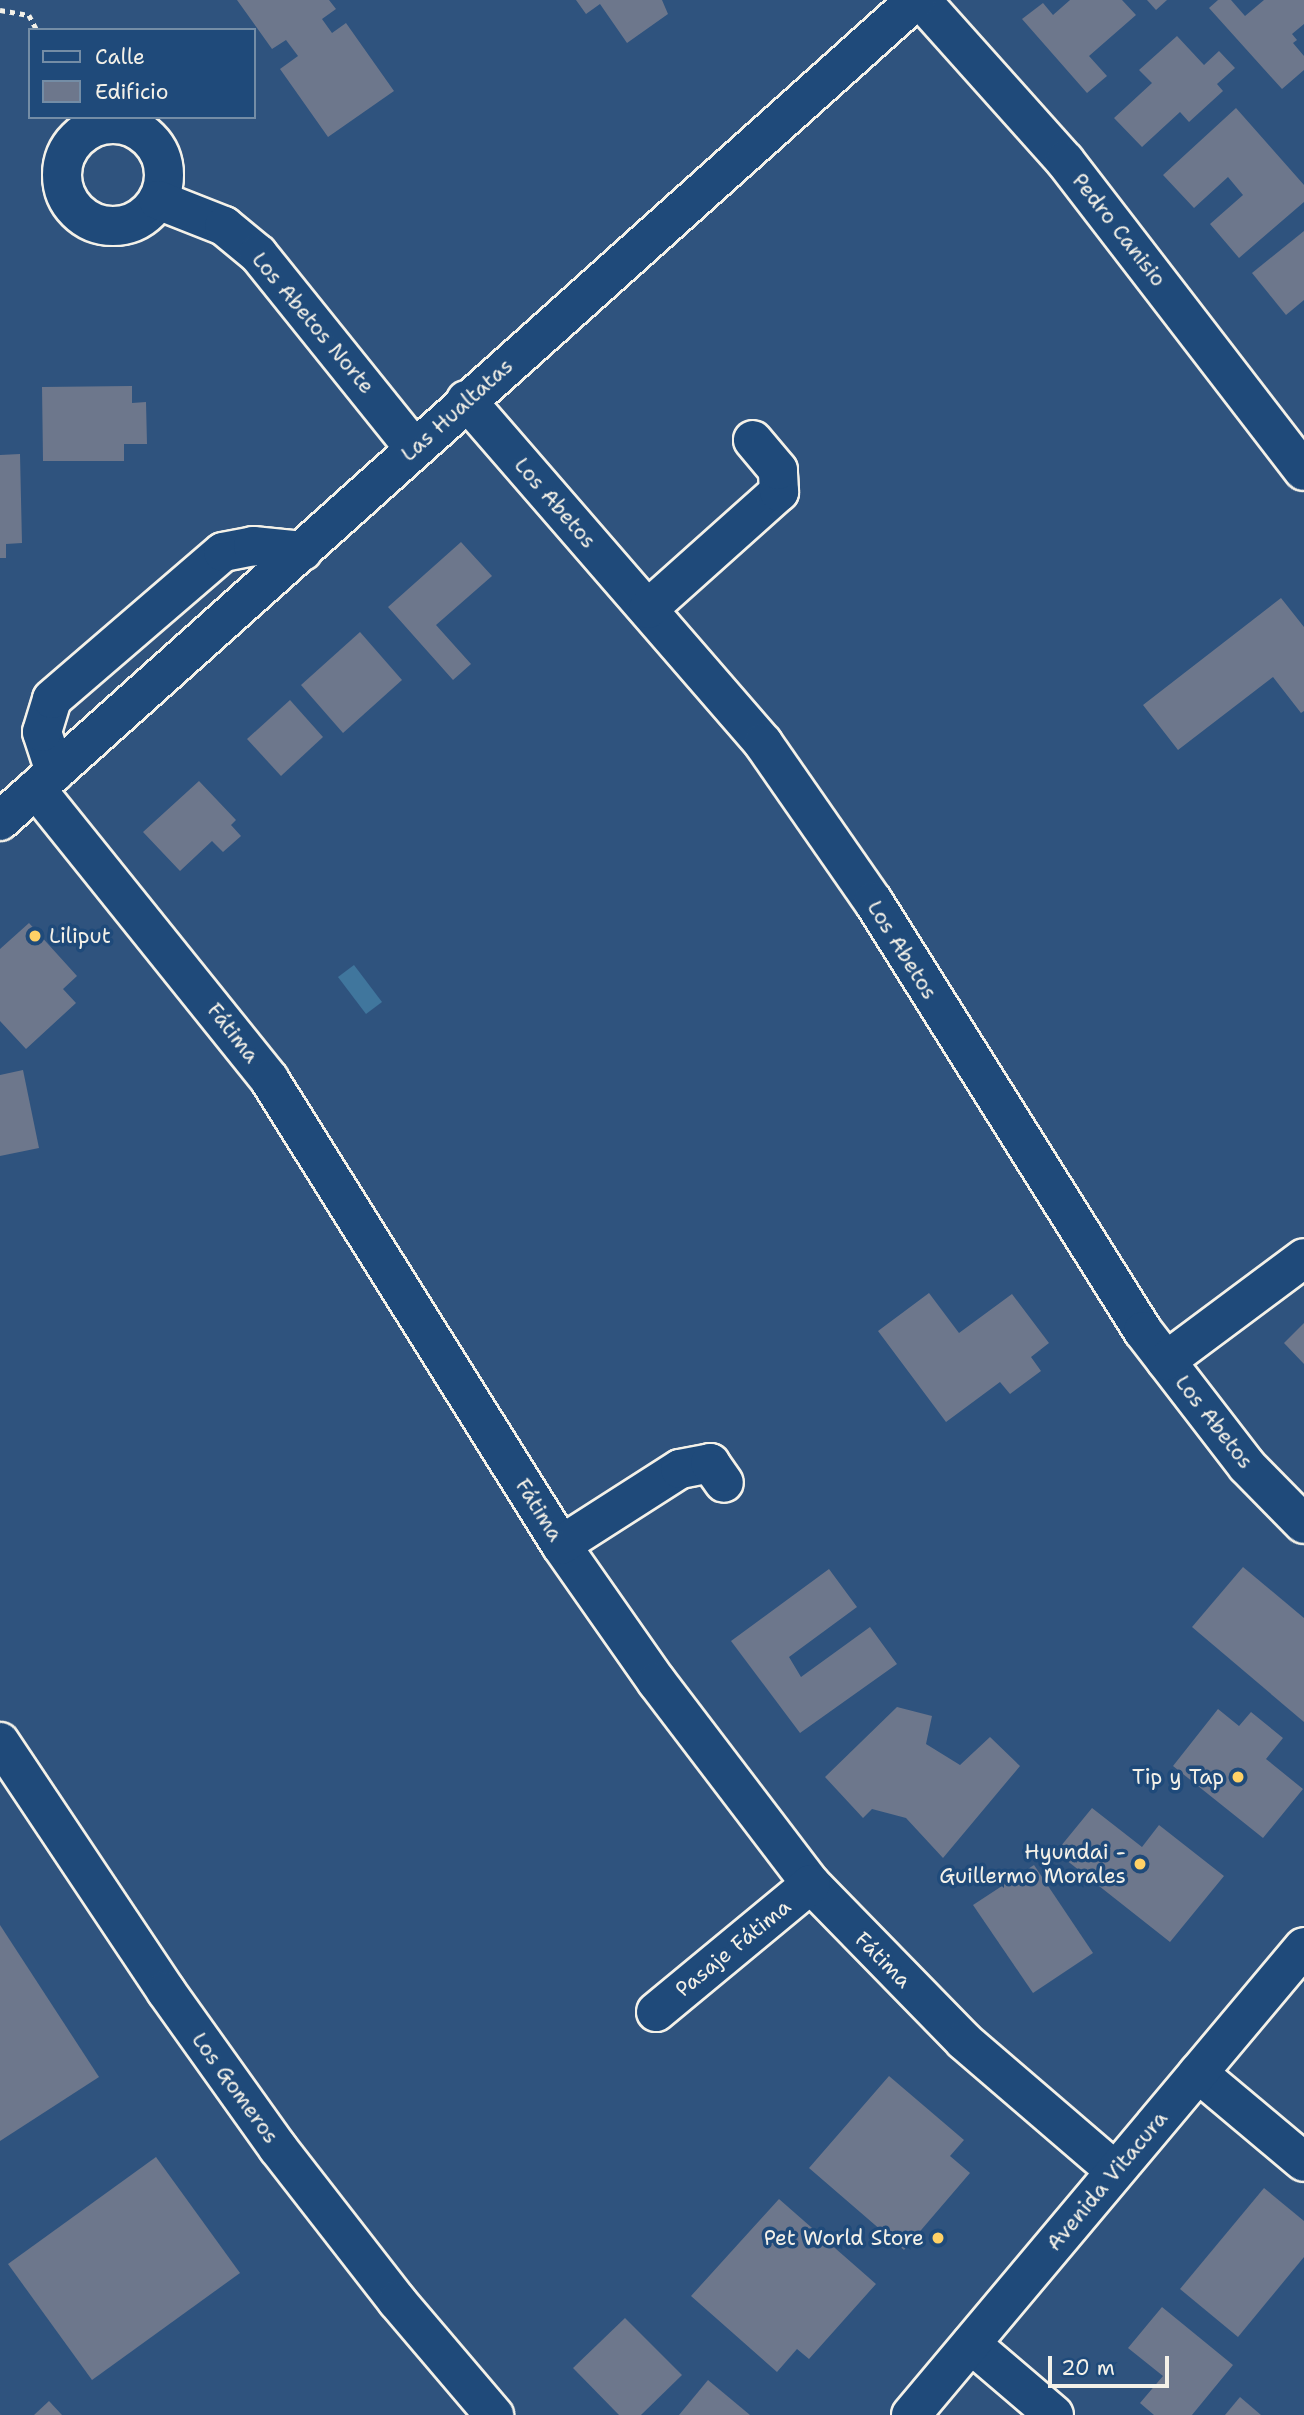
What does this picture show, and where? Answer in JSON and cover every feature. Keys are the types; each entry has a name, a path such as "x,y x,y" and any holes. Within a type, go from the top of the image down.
{"street":[{"name":"Las Hualtatas","path":"0,821 303,551 466,400 919,0"},
{"name":"Pedro Canisio","path":"919,0 1065,161 1304,471"},
{"path":"89,123 123,125 152,141 164,169 158,200 132,223 106,225 81,216 69,203 62,169 89,123"},
{"name":"Los Abetos Norte","path":"158,200 224,226 258,254 414,448"},
{"name":"Los Abetos","path":"466,400 763,743 821,821 1090,1253 1166,1361 1247,1466 1304,1524"},
{"path":"648,609 779,492 778,470 753,440"},
{"path":"46,780 42,732 52,699 223,552 253,546 303,551"},
{"name":"Fátima","path":"46,780 269,1079 561,1545 657,1682 811,1884 964,2041 1115,2171"},
{"path":"1166,1361 1304,1258"},
{"path":"561,1545 680,1469 710,1463 724,1483"},
{"name":"Los Gomeros","path":"0,1742 128,1936 278,2148 397,2301 494,2415"},
{"name":"Pasaje Fátima","path":"656,2012 811,1884"},
{"name":"Avenida Vitacura","path":"911,2415 1304,1947"},
{"path":"1198,2073 1304,2162"},
{"path":"971,2344 1054,2415"}],"path":[{"path":"0,10 29,15 36,28"}],"water":[{"path":"354,965 382,1002 366,1014 338,977"}],"building":[{"path":"237,0 329,0 336,9 322,19 332,33 346,23 394,91 328,137 280,69 298,56 286,40 272,49"},
{"path":"576,0 662,0 668,14 627,43 600,4 586,14"},
{"path":"1070,0 1122,0 1136,15 1089,56 1107,76 1087,93 1022,19 1043,3 1053,15"},
{"path":"1147,0 1167,0 1156,10"},
{"path":"1218,0 1231,0 1245,16 1264,0 1304,0 1304,24 1292,34 1297,40 1293,43 1304,56 1304,70 1282,89 1209,8"},
{"path":"1177,36 1204,65 1219,51 1235,68 1217,84 1223,91 1189,122 1180,112 1142,147 1114,118 1152,83 1139,70"},
{"path":"1236,108 1304,185 1304,202 1239,258 1210,224 1243,195 1228,177 1194,208 1163,175"},
{"path":"1304,231 1304,300 1286,315 1252,273"},
{"path":"132,386 132,403 146,402 147,444 124,444 124,461 43,461 42,387"},
{"path":"20,454 22,543 6,544 6,558 0,558 0,455"},
{"path":"461,542 492,576 436,625 471,664 453,680 388,607"},
{"path":"1281,598 1304,627 1304,711 1301,713 1273,677 1178,750 1143,705"},
{"path":"360,632 402,680 343,733 301,685"},
{"path":"290,700 323,737 281,776 247,739"},
{"path":"199,781 236,820 231,825 241,836 223,852 212,841 180,871 143,832"},
{"path":"29,923 77,976 63,989 76,1003 26,1049 0,1021 0,949"},
{"path":"23,1070 39,1148 0,1156 0,1075"},
{"path":"929,1293 959,1333 1012,1294 1049,1343 1031,1357 1041,1371 1010,1394 1000,1382 946,1422 878,1331"},
{"path":"1304,1323 1304,1364 1284,1343"},
{"path":"1243,1567 1304,1618 1304,1722 1192,1627"},
{"path":"829,1569 857,1607 789,1657 801,1677 870,1627 897,1664 800,1733 731,1641"},
{"path":"897,1707 932,1716 926,1744 960,1765 990,1737 1020,1766 943,1858 906,1818 872,1809 863,1818 825,1777"},
{"name":"Tip y Tap","path":"1218,1709 1239,1726 1251,1712 1283,1738 1266,1759 1303,1789 1263,1838 1173,1766"},
{"name":"Hyundai - Guillermo Morales","path":"1092,1808 1142,1847 1159,1825 1224,1876 1170,1942 1056,1852"},
{"name":"Hyundai - Guillermo Morales","path":"1034,1865 1093,1953 1033,1993 973,1905"},
{"path":"0,1925 99,2077 0,2141"},
{"path":"889,2076 964,2140 950,2156 970,2173 904,2250 809,2168"},
{"path":"156,2157 240,2273 92,2380 8,2264"},
{"path":"1264,2188 1304,2221 1304,2257 1238,2337 1180,2289"},
{"path":"779,2199 876,2284 809,2359 797,2349 777,2372 691,2296"},
{"path":"1162,2307 1233,2365 1192,2415 1154,2415 1140,2403 1163,2376 1128,2348"},
{"path":"625,2318 682,2375 641,2415 619,2415 573,2368"},
{"path":"708,2380 750,2415 679,2415"},
{"path":"1240,2397 1261,2415 1225,2415"},
{"path":"49,2401 62,2415 34,2415"}],"place":[{"name":"Liliput","path":"35,936"},
{"name":"Tip y Tap","path":"1238,1777"},
{"name":"Hyundai - Guillermo Morales","path":"1140,1864"},
{"name":"Pet World Store","path":"938,2238"}]}
